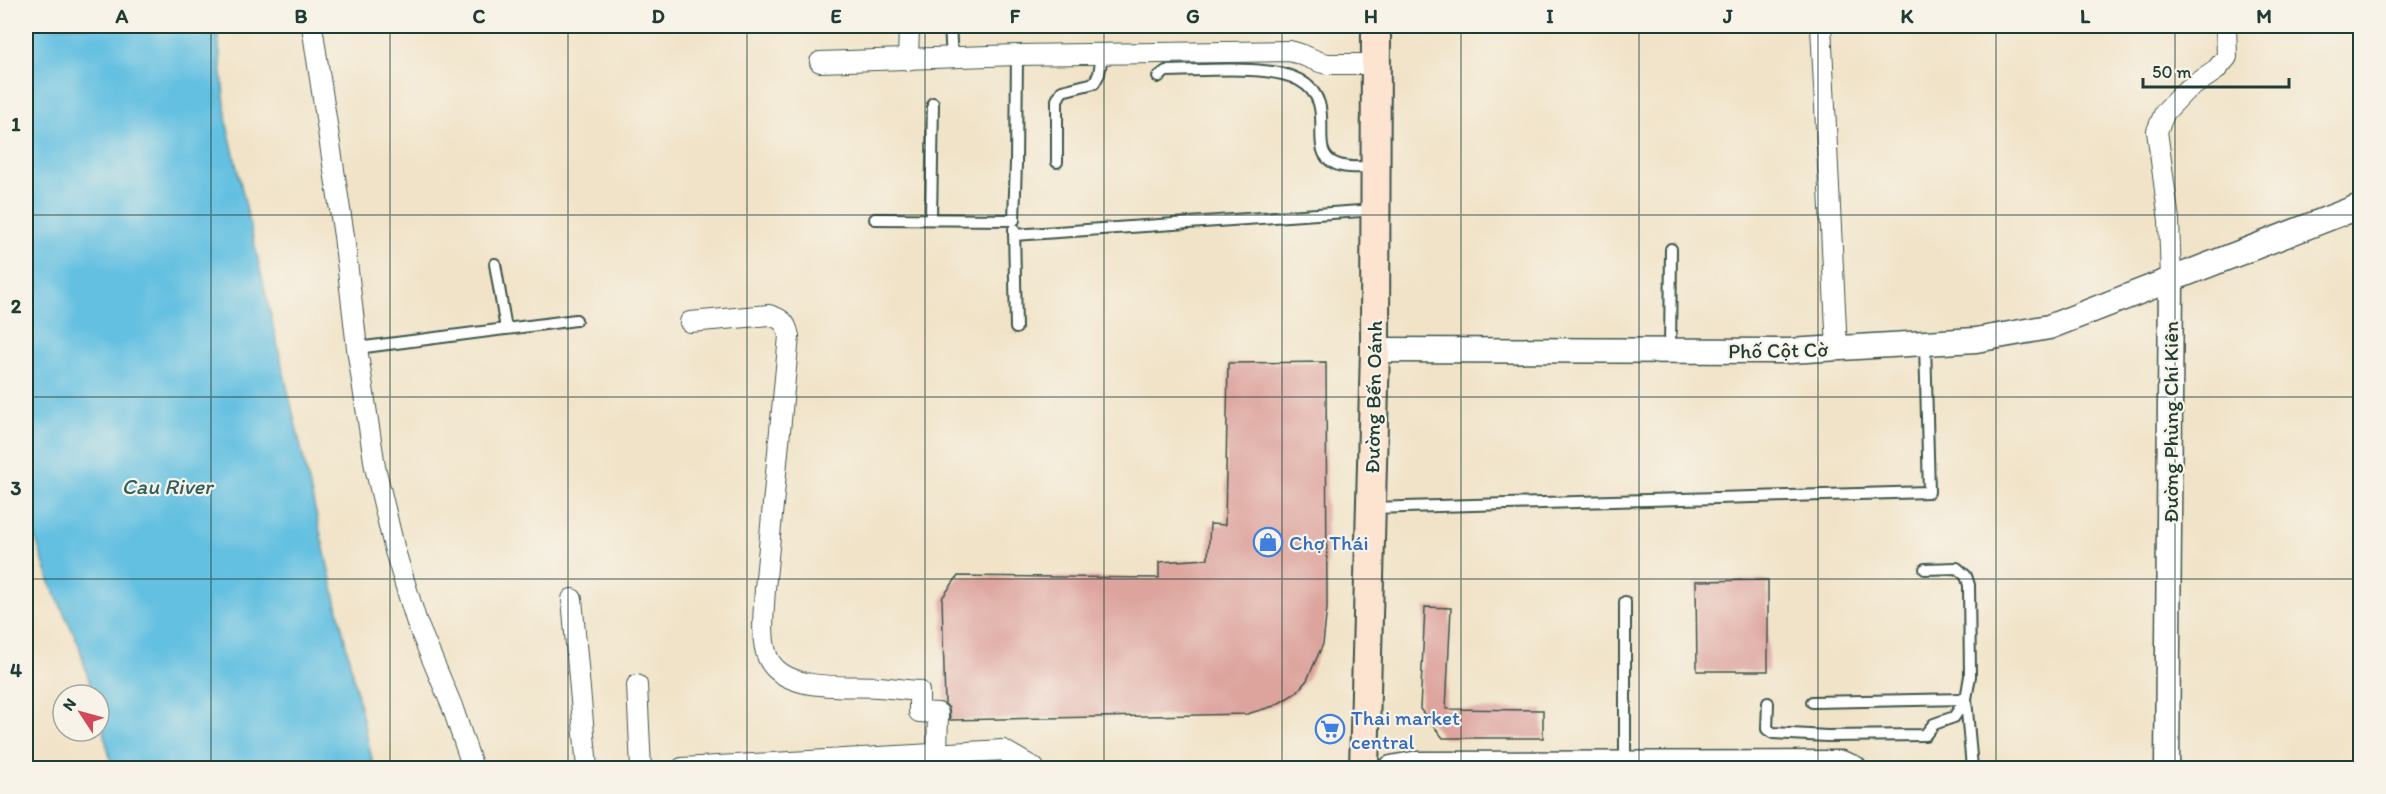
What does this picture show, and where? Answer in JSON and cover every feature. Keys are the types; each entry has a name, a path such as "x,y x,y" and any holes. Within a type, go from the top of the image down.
{"main road":[{"name":"Đường Bến Oánh","path":"1364,768 1375,350 1376,26"}],"street":[{"path":"312,26 344,236 357,348 375,467 395,551 417,623 452,706 473,768"},
{"path":"908,60 909,26"},
{"path":"1821,26 1837,348"},
{"path":"2226,26 2227,57 2215,71 2184,92 2165,112 2157,131 2169,220 2171,279 2361,206"},
{"path":"820,62 1289,51 1301,53 1320,63 1376,64"},
{"name":"Phố Cột Cờ","path":"1375,350 1789,351 1976,340 2049,327 2171,279"},
{"name":"Đường Phùng Chí Kiên","path":"2167,768 2171,279"},
{"path":"690,322 768,315 780,318 787,325 788,345 765,589 764,628 768,658 779,672 795,680 827,686 919,691 919,712 938,713 937,754"},
{"path":"572,599 587,768"},
{"path":"637,685 641,768"},
{"path":"682,768 1003,750 1034,768"},
{"path":"1391,768 1413,764 1625,766 1841,763 1854,768"}],"lane":[{"path":"950,26 952,59"},
{"path":"1057,162 1057,100 1062,92 1094,83 1099,74 1102,55"},
{"path":"1016,328 1014,220 1017,56"},
{"path":"1158,77 1166,71 1262,70 1282,73 1299,80 1314,90 1320,101 1322,146 1325,157 1335,164 1375,167"},
{"path":"931,218 933,103"},
{"path":"1014,235 1375,210"},
{"path":"874,219 1014,220"},
{"path":"1670,351 1671,249"},
{"path":"495,264 506,329"},
{"path":"357,348 576,320"},
{"path":"1370,508 1929,492 1925,344"},
{"path":"1925,569 1957,568 1966,576 1969,585 1970,676 1965,699 1972,768"},
{"path":"1625,602 1625,766"},
{"path":"1812,702 1965,699"},
{"path":"1768,703 1767,729 1773,733 1827,736 1925,735 1934,724 1954,717 1965,699"}],"water":[{"name":"Cau River","path":"26,26 217,26 227,124 374,768 113,768 106,743 111,743 111,683 90,683 79,645 50,583 29,517 26,487"}],"building":[{"name":"Chợ Thái","path":"1326,362 1327,608 1323,644 1307,680 1296,693 1274,706 1247,714 950,720 949,708 945,704 942,598 958,576 1159,578 1159,562 1208,559 1210,524 1225,525 1228,363"},
{"path":"1768,580 1768,671 1697,671 1696,581"},
{"path":"1425,607 1451,608 1446,709 1543,710 1543,738 1443,738 1420,709"}],"place":[{"name":"Chợ Thái","path":"1268,542"},
{"name":"Thai market central","path":"1330,729"}]}
